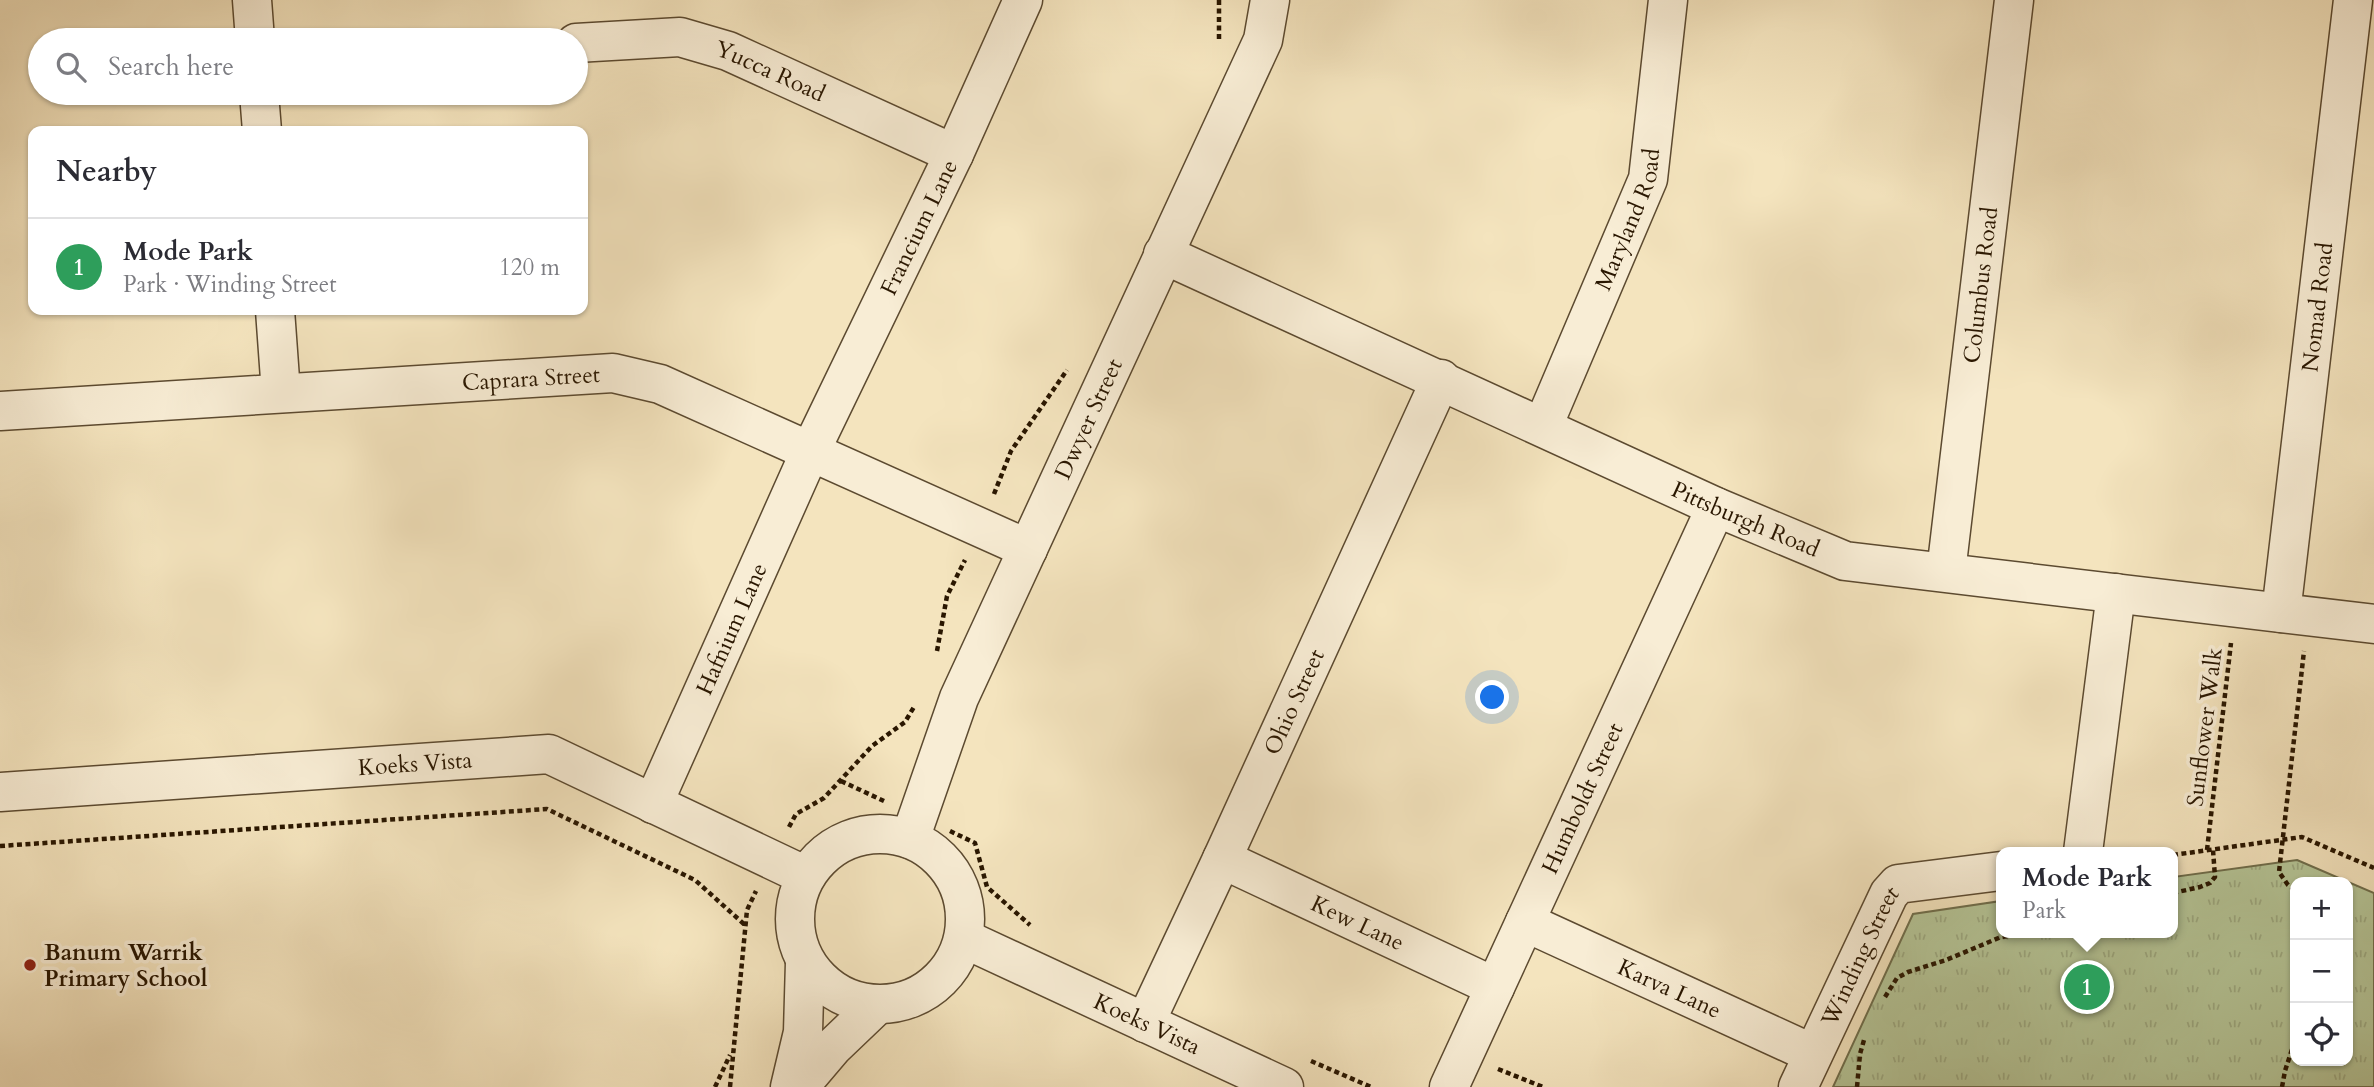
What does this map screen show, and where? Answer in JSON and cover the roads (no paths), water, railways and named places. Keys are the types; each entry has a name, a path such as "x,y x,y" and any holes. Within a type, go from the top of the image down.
{"street":[{"path":"253,0 254,28"},
{"name":"Francium Lane","path":"810,452 954,154 1023,0"},
{"name":"Dwyer Street","path":"914,827 959,698 1263,40 1270,0"},
{"name":"Maryland Road","path":"1543,426 1648,179 1668,0"},
{"name":"Columbus Road","path":"1946,572 2014,0"},
{"name":"Nomad Road","path":"2281,613 2353,0"},
{"name":"Yucca Road","path":"588,42 680,37 728,51 954,154"},
{"path":"260,105 262,126"},
{"name":"Pittsburgh Road","path":"1163,254 1716,507 1844,561 2374,624"},
{"path":"275,315 281,393"},
{"name":"Caprara Street","path":"0,411 613,373 660,384 1028,549"},
{"name":"Ohio Street","path":"1144,1023 1222,859 1441,379"},
{"name":"Hafnium Lane","path":"653,804 810,452"},
{"name":"Humboldt Street","path":"1456,1071 1716,507"},
{"path":"2084,847 2116,593"},
{"name":"Koeks Vista","path":"0,792 549,754 806,876"},
{"path":"790,1087 803,1032 805,962 795,934 796,904 806,876 825,853 851,839 914,827 952,872 963,896 967,923 965,939 948,973 928,991 904,1002 877,1005 851,1000 825,985 805,962"},
{"name":"Kew Lane","path":"1222,859 1495,987"},
{"name":"Winding Street","path":"1805,1071 1889,894 1898,884 1996,872"},
{"name":"Karva Lane","path":"1525,922 1805,1071"},
{"name":"Koeks Vista","path":"965,939 1144,1023 1296,1073"},
{"path":"799,1087 833,1047 877,1005"}],"place":[{"name":"Banum Warrik Primary School","path":"30,965"},
{"name":"Mode Park","path":"2087,987"}]}
